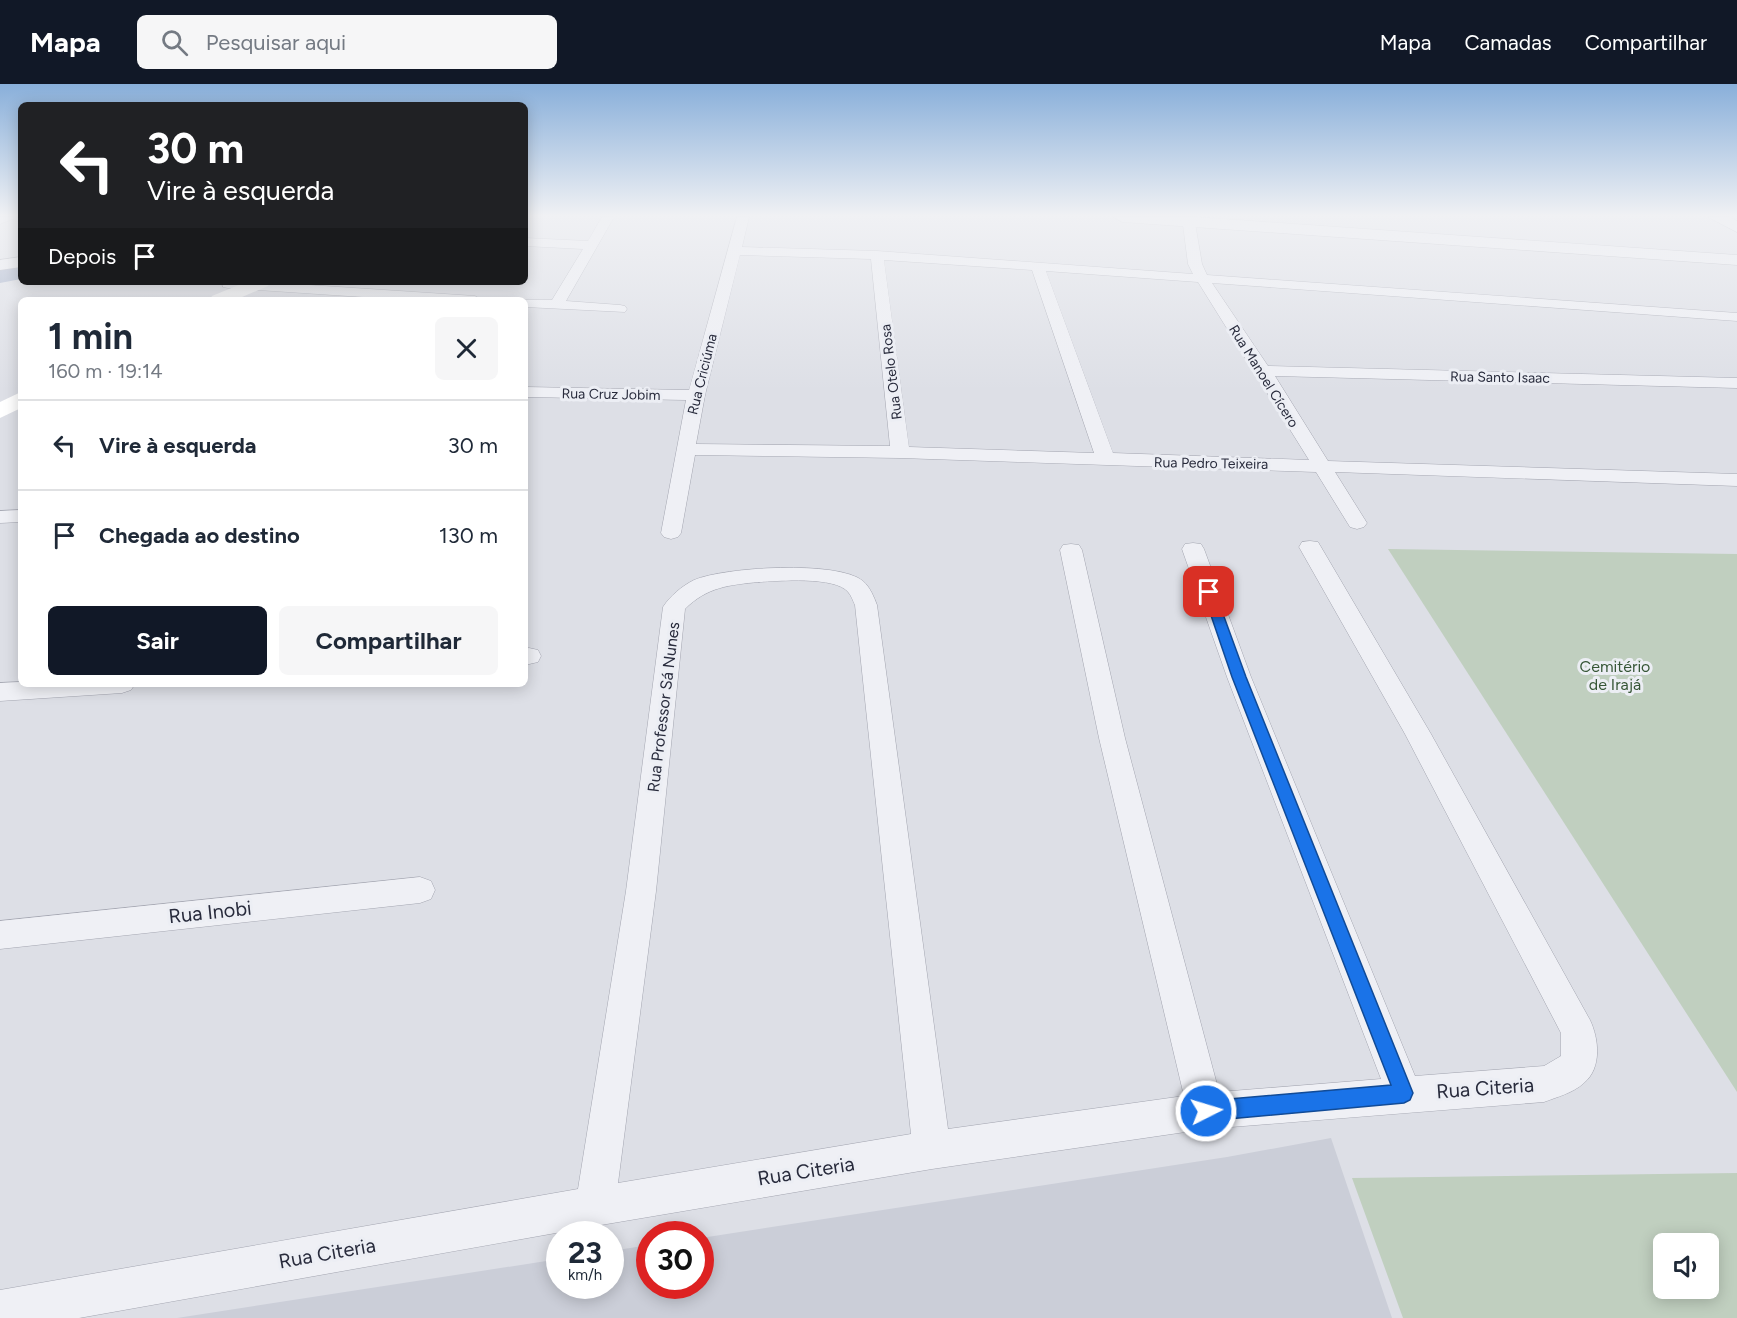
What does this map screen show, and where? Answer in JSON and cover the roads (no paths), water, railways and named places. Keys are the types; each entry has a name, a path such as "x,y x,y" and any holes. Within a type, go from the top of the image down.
{"main road":[{"path":"199,297 251,285"},
{"path":"0,392 18,382"},
{"path":"0,411 18,401"}],"street":[{"path":"557,305 575,275"},
{"name":"Rua Criciúma","path":"671,533 696,395 729,275"},
{"name":"Rua Otelo Rosa","path":"879,275 900,452"},
{"path":"1041,275 1106,460"},
{"path":"1142,275 1737,317"},
{"name":"Rua Manoel Cícero","path":"1201,275 1357,523"},
{"path":"271,285 434,297"},
{"path":"528,303 620,309"},
{"name":"Rua Santo Isaac","path":"1263,371 1737,383"},
{"name":"Rua Cruz Jobim","path":"528,392 696,395"},
{"name":"Rua Pedro Teixeira","path":"685,449 900,452 1737,480"},
{"path":"0,517 18,516"},
{"name":"Rua Citeria","path":"0,1311 595,1206 932,1150 1206,1111 1404,1093 1544,1084 1566,1076 1578,1067 1581,1052 1578,1031 1418,734 1310,547"},
{"path":"1193,549 1239,677 1404,1093"},
{"path":"1071,550 1112,738 1206,1111"},
{"name":"Rua Professor Sá Nunes","path":"595,1206 641,891 674,607 690,591 710,582 769,575 839,577 855,585 866,605 932,1150"},
{"path":"0,692 76,687"},
{"name":"Rua Inobi","path":"0,935 420,890"}],"park label":[{"name":"Cemitério de Irajá","path":"1615,675"}]}
